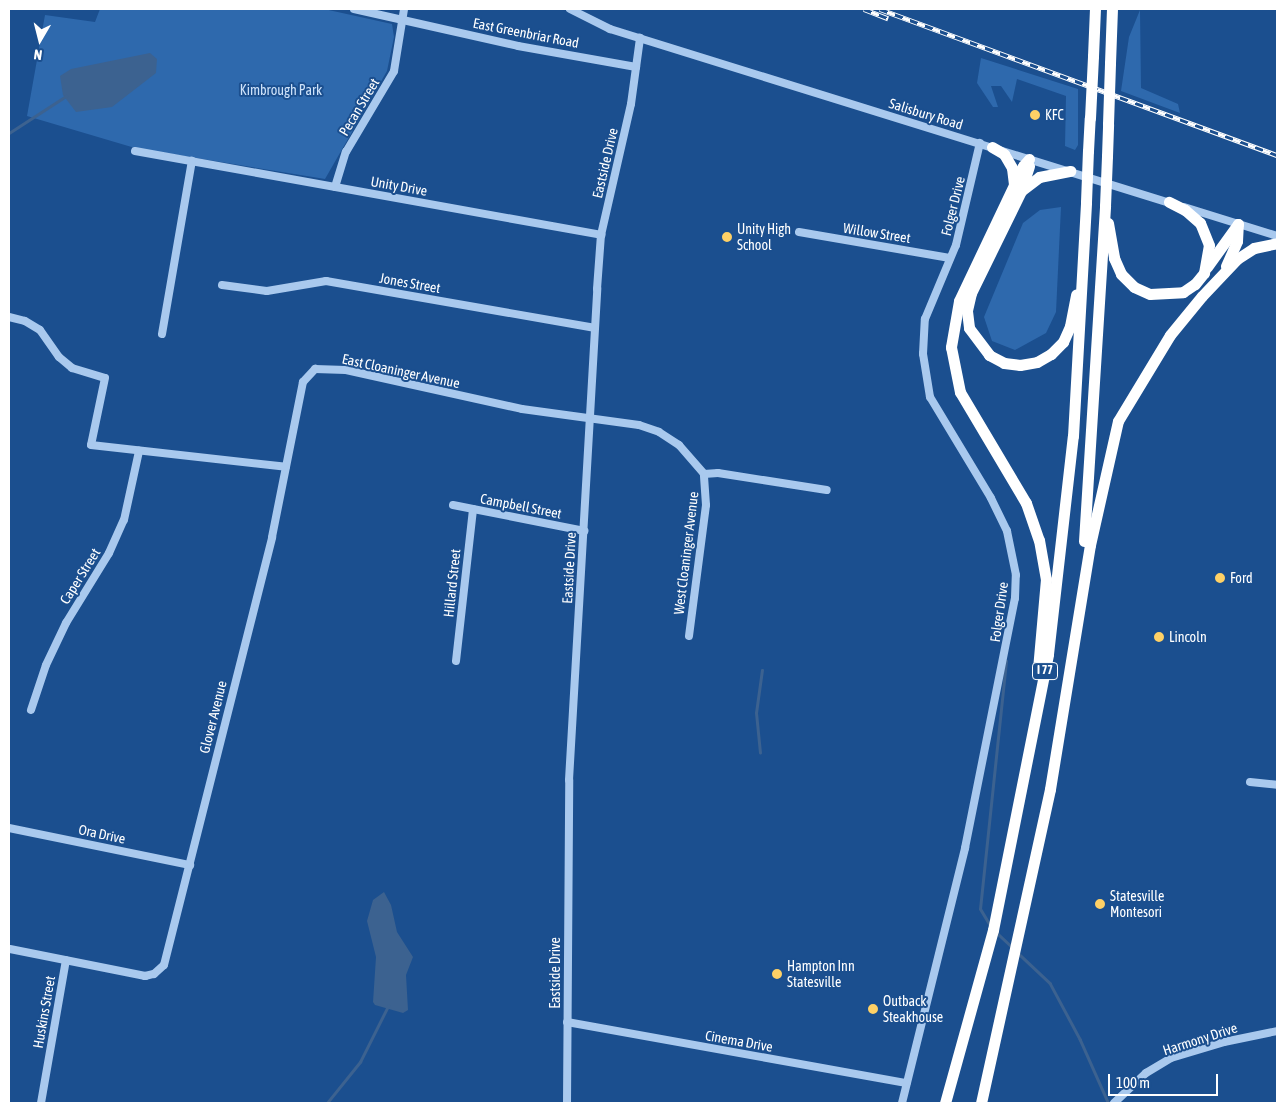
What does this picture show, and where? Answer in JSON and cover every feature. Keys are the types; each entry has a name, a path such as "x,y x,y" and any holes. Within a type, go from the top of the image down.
{"highway":[{"name":"I 77","path":"945,1103 993,930 1048,654 1062,547 1073,436 1095,9"},
{"name":"I 77","path":"981,1103 1050,789 1080,610 1105,206 1112,9"},
{"path":"992,147 1004,154 1012,168 1017,188"},
{"path":"1029,159 969,302 969,328 989,355 1004,363 1020,365 1037,362 1051,354 1063,342 1070,326 1084,228"},
{"path":"1015,821 1044,631 1046,579 1039,540 1026,503 960,392 951,347 959,301 1017,188 1039,177 1070,172"},
{"path":"1168,202 1186,210 1206,233 1209,245 1204,273"},
{"path":"1105,206 1114,258 1121,274 1134,287 1150,294 1183,292 1195,284 1238,224"},
{"path":"1222,274 1237,240 1238,224"},
{"path":"1080,610 1102,482 1118,421 1170,335 1222,274 1254,248 1277,243"}],"street":[{"name":"East Greenbriar Road","path":"354,9 402,21 636,67"},
{"name":"Pecan Street","path":"335,187 346,152 389,82 404,9"},
{"name":"Salisbury Road","path":"570,9 610,29 1277,236"},
{"name":"Eastside Drive","path":"567,1103 569,780 594,328 602,235 623,142 640,38"},
{"name":"Folger Drive","path":"902,1103 965,848 1011,623 1016,576 1007,531 991,498 939,413 926,380 923,338 925,320 950,258 968,204 980,144"},
{"name":"Unity Drive","path":"135,151 602,235"},
{"path":"162,334 192,161"},
{"name":"Willow Street","path":"799,232 950,258"},
{"name":"Jones Street","path":"222,285 267,291 326,281 594,328"},
{"path":"9,318 25,321 40,330 59,357 72,368 105,378 92,445 286,467"},
{"name":"East Cloaninger Avenue","path":"286,467 303,382 315,369 346,370 455,396 589,419 639,425 659,432 693,458 704,474"},
{"name":"Caper Street","path":"31,710 46,665 66,623 109,553 124,520 139,451"},
{"name":"Glover Avenue","path":"159,971 169,953 272,538 286,467"},
{"path":"704,474 718,473 827,490"},
{"name":"West Cloaninger Avenue","path":"689,636 706,505 704,474"},
{"name":"Campbell Street","path":"453,505 584,531"},
{"name":"Hillard Street","path":"456,660 473,509"},
{"path":"1250,782 1277,785"},
{"name":"Ora Drive","path":"9,828 190,865"},
{"path":"10,949 66,960"},
{"name":"Huskins Street","path":"41,1103 66,960 145,976 159,971"},
{"name":"Cinema Drive","path":"567,1022 907,1083"},
{"name":"Harmony Drive","path":"1114,1103 1146,1073 1171,1058 1224,1042 1277,1031"}],"green space":[{"name":"Kimbrough Park","path":"100,9 324,9 392,24 394,37 387,71 325,179 135,148 27,116 45,15 95,22"},
{"path":"1140,10 1141,88 1178,104 1180,113 1121,91 1129,37"},
{"path":"981,58 1078,89 1078,145 1075,150 1065,146 1066,96 1017,79 1012,102 1001,86 991,86 998,107 993,107 977,83"},
{"path":"1061,207 1056,312 1046,333 1015,350 992,341 984,317 1023,223 1040,210"}],"shaded area":[{"path":"150,53 157,59 156,73 112,107 76,112 63,95 60,76 71,69"},
{"path":"384,892 391,905 397,932 413,957 406,975 408,1010 403,1013 375,1005 373,1002 376,957 367,921 373,900"}],"waterway":[{"path":"9,133 66,96"},
{"path":"989,924 980,909 1006,661"},
{"path":"760,753 756,713 762,670"},
{"path":"996,932 1012,947"},
{"path":"1018,953 1050,983 1080,1039 1108,1102"},
{"path":"327,1103 360,1062 388,1006"}],"railway":[{"path":"864,9 888,18"},
{"path":"880,9 1277,155"}],"place":[{"name":"KFC","path":"1035,115"},
{"name":"Unity High School","path":"727,237"},
{"name":"Ford","path":"1220,578"},
{"name":"Lincoln","path":"1159,637"},
{"name":"Statesville Montesori","path":"1100,904"},
{"name":"Hampton Inn Statesville","path":"777,974"},
{"name":"Outback Steakhouse","path":"873,1009"}]}
